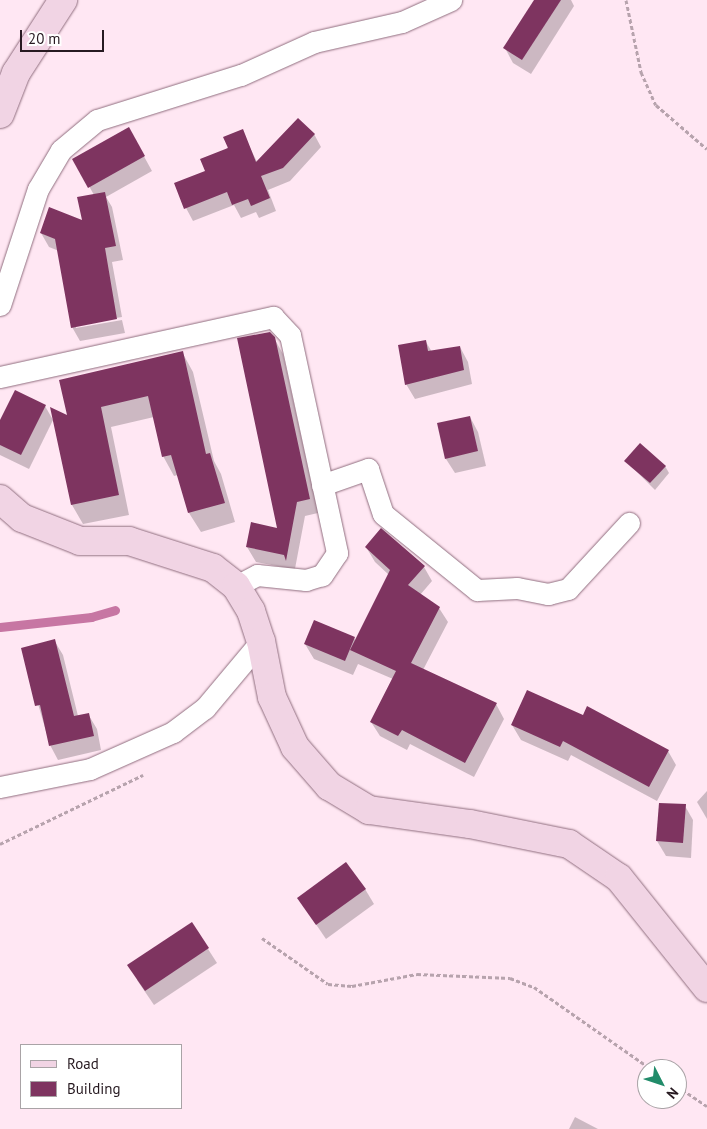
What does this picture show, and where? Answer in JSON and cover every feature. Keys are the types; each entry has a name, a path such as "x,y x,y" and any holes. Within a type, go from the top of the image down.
{"street":[{"path":"0,114 16,73 63,0"},
{"path":"0,305 38,190 61,150 97,120 241,75 314,42 402,22 452,0"},
{"path":"0,377 273,316 290,335 337,553 332,563 322,575 306,580 257,575 236,586"},
{"path":"322,485 368,469 382,514 477,590 517,588 548,594 568,589 628,523"},
{"path":"0,499 22,518 80,541 128,541 213,568 236,586 251,612 261,641 272,697 295,747 330,786 369,810 470,824 568,844 619,878 707,988"},
{"path":"0,788 90,769 173,732 205,708 261,641"}],"path":[{"path":"626,0 641,72 656,105 707,149"},
{"path":"262,938 328,984 352,986 417,974 510,978 534,987 637,1059"},
{"path":"687,1093 707,1106"}],"building":[{"path":"534,0 561,0 522,60 503,48"},
{"path":"298,118 315,134 283,168 261,176 270,198 251,206 248,199 232,205 227,192 184,209 174,183 205,171 200,159 228,148 223,137 243,129 256,162"},
{"path":"129,127 145,156 88,188 72,159"},
{"path":"105,192 116,246 105,248 117,319 71,328 55,239 40,233 49,207 82,220 77,197"},
{"path":"270,332 275,337 310,499 297,502 286,561 284,555 246,547 251,522 277,528 237,338"},
{"path":"426,340 428,351 460,346 464,370 405,385 398,345"},
{"path":"183,351 206,454 210,453 225,503 188,513 171,455 162,457 148,396 101,407 119,495 71,505 50,407 67,415 59,380"},
{"path":"15,390 46,405 21,455 0,445 0,420"},
{"path":"470,416 478,451 445,459 437,423"},
{"path":"640,443 666,466 650,483 624,461"},
{"path":"381,528 425,566 408,585 440,607 411,663 497,703 465,763 402,730 398,736 370,722 396,671 350,650 390,570 365,547"},
{"path":"314,620 355,637 345,661 304,644"},
{"path":"55,639 74,716 89,713 94,736 49,746 40,705 35,706 21,648"},
{"path":"527,690 583,715 587,706 669,750 649,787 563,741 560,747 511,725"},
{"path":"659,803 686,804 683,843 656,841"},
{"path":"346,862 366,889 316,925 297,898"},
{"path":"192,922 209,948 145,991 127,965"}],"waterway":[{"path":"0,627 91,617 115,610"}]}
